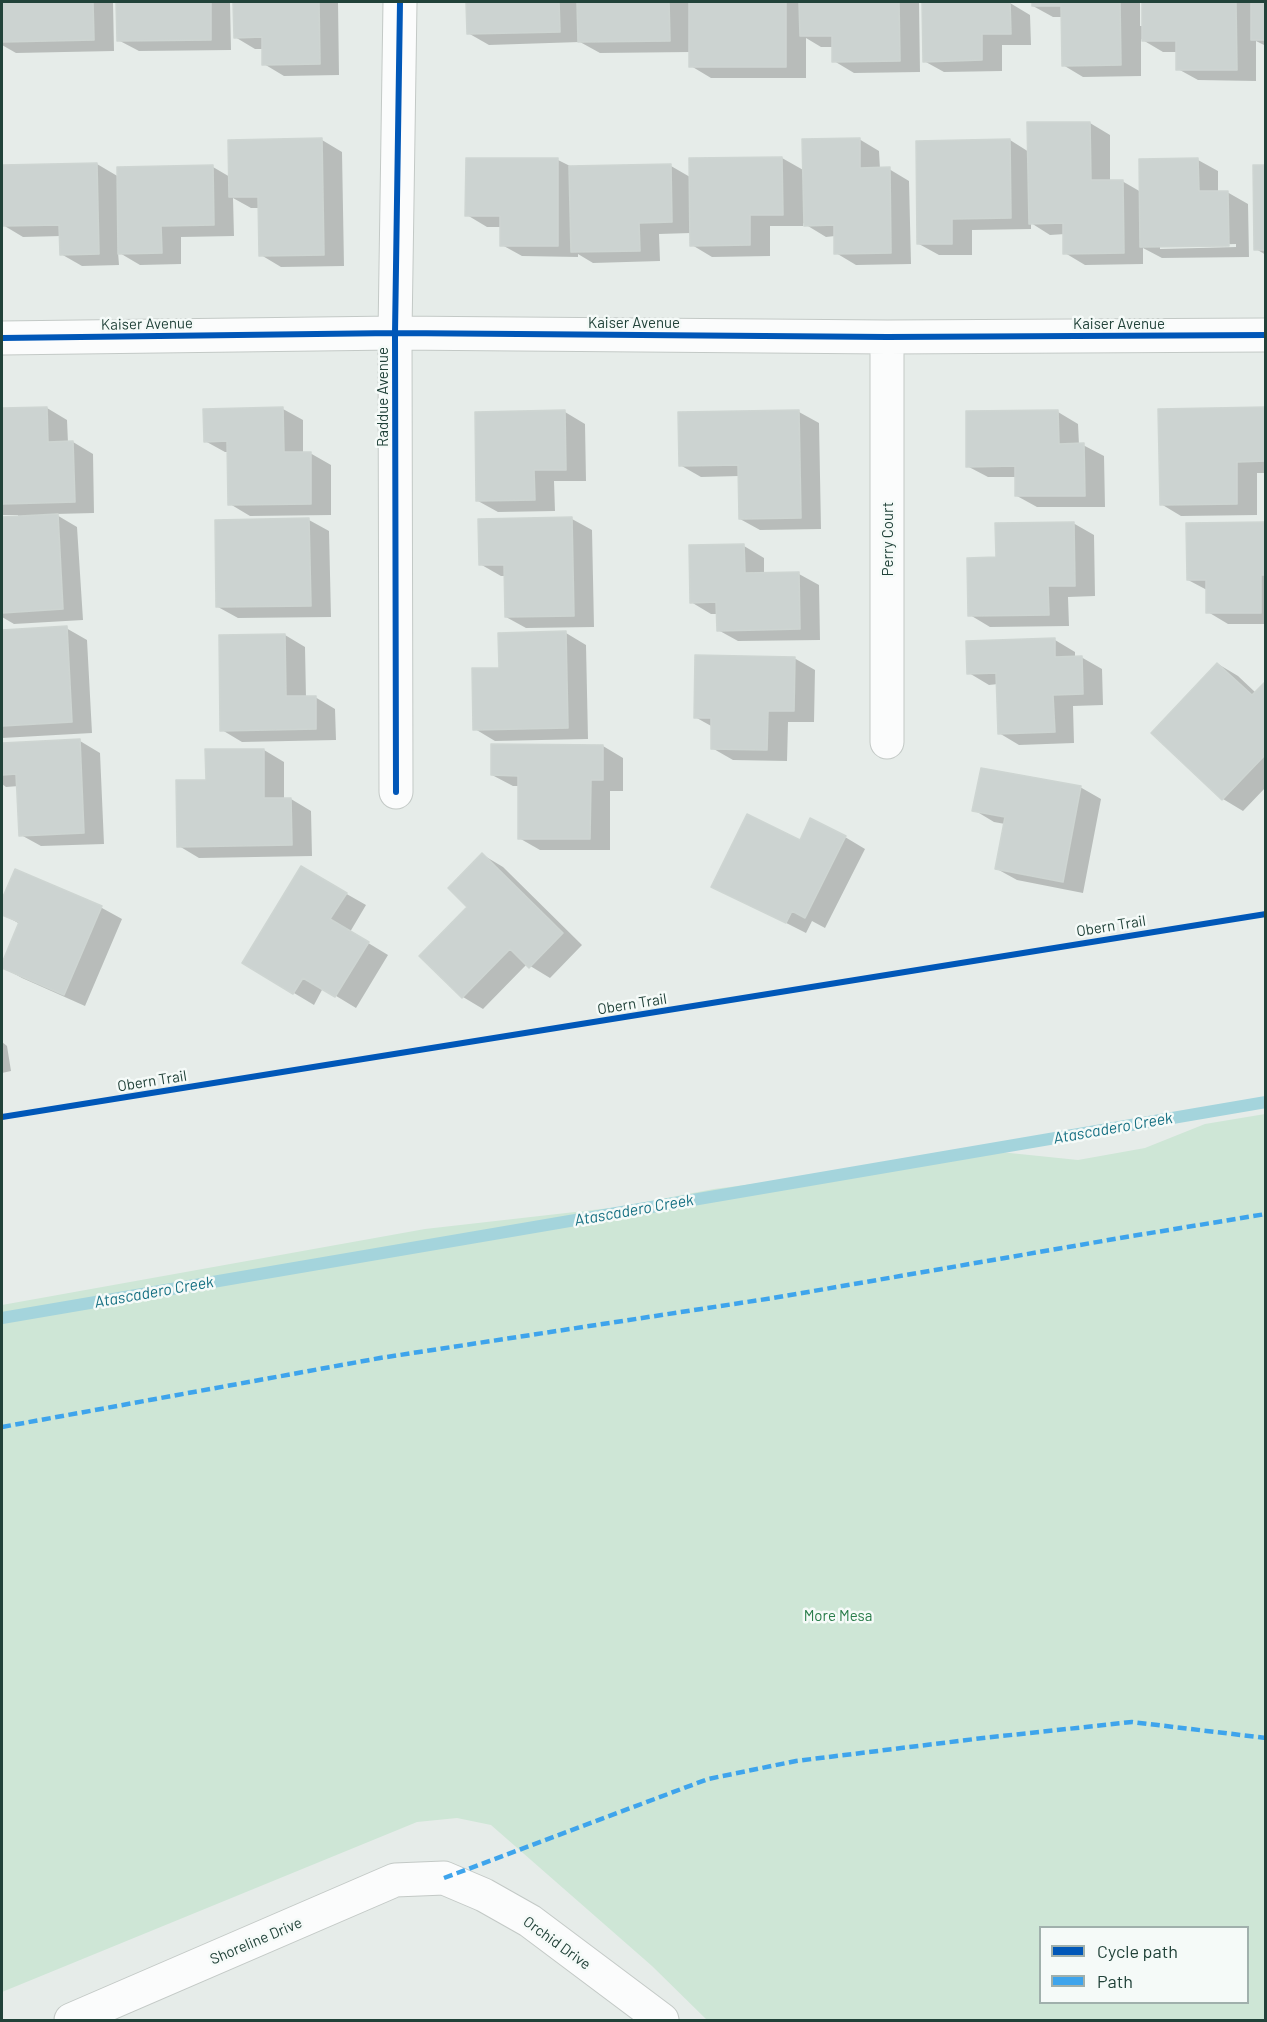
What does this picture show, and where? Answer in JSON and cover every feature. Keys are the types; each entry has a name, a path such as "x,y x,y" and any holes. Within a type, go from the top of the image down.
{"street":[{"name":"Raddue Avenue","path":"396,792 395,333 400,2"},
{"name":"Kaiser Avenue","path":"2,338 395,333 887,337 1266,335"},
{"name":"Perry Court","path":"887,337 887,742"},
{"name":"Shoreline Drive","path":"71,2020 395,1880 444,1878"},
{"name":"Orchid Drive","path":"444,1878 484,1895 530,1922 662,2020"}],"green space":[{"name":"More Mesa","path":"1265,1114 1265,2020 707,2020 652,1966 491,1825 457,1818 417,1822 2,1992 2,1305 425,1229 619,1207 714,1189 1000,1152 1078,1160 1145,1148 1205,1124"}],"building":[{"path":"2,2 93,2 94,40 2,42"},
{"path":"116,2 211,2 211,40 117,41"},
{"path":"233,2 319,2 320,64 262,65 262,37 234,38"},
{"path":"466,2 559,2 560,32 467,34"},
{"path":"577,2 669,2 670,41 578,42"},
{"path":"689,2 786,2 786,67 689,67"},
{"path":"799,2 899,2 900,61 832,62 832,36 800,36"},
{"path":"922,2 1010,2 1011,34 982,34 982,60 923,62"},
{"path":"1032,2 1120,2 1121,65 1062,66 1061,6 1032,6"},
{"path":"1142,2 1236,2 1237,70 1176,70 1176,41 1142,41"},
{"path":"1251,2 1266,2 1266,40 1251,40"},
{"path":"1027,122 1090,122 1091,180 1123,180 1124,253 1063,254 1063,223 1029,224"},
{"path":"322,138 324,255 259,256 258,197 229,197 228,140"},
{"path":"860,138 860,168 890,167 891,253 834,254 834,225 804,226 802,139"},
{"path":"1010,139 1011,218 952,219 952,244 917,244 916,141"},
{"path":"782,157 783,215 750,215 750,245 690,246 689,158"},
{"path":"466,158 558,158 558,246 500,246 500,216 465,216"},
{"path":"1198,158 1199,191 1228,191 1229,246 1140,247 1139,159"},
{"path":"97,163 99,254 60,255 59,225 2,226 2,165"},
{"path":"671,164 672,222 639,223 640,251 571,252 569,166"},
{"path":"213,165 214,225 161,226 162,253 118,254 117,167"},
{"path":"1253,165 1266,165 1266,250 1254,250"},
{"path":"47,407 48,442 73,441 75,502 2,504 2,408"},
{"path":"283,407 284,452 311,452 311,504 228,505 227,441 204,442 203,409"},
{"path":"1266,407 1266,461 1237,462 1237,504 1160,505 1158,409"},
{"path":"565,410 566,470 534,470 535,500 476,501 475,412"},
{"path":"799,410 801,518 739,519 738,465 679,466 678,412"},
{"path":"1058,410 1059,444 1084,443 1085,496 1015,496 1015,466 966,467 966,411"},
{"path":"58,514 63,609 2,613 2,517"},
{"path":"572,517 574,616 505,617 504,565 479,565 478,519"},
{"path":"309,518 311,606 216,607 215,520"},
{"path":"1074,522 1075,586 1048,586 1049,615 968,616 967,558 996,557 995,523"},
{"path":"1266,522 1266,575 1261,575 1261,613 1206,613 1206,580 1187,580 1186,523"},
{"path":"744,544 745,573 799,572 800,629 717,631 716,602 690,603 689,545"},
{"path":"67,626 72,722 2,726 2,630"},
{"path":"566,631 568,728 473,730 472,668 499,668 498,633"},
{"path":"285,634 286,696 316,696 316,729 220,731 219,635"},
{"path":"1055,638 1055,657 1082,656 1083,694 1053,695 1055,732 998,734 996,673 967,674 966,641"},
{"path":"695,655 795,657 794,711 768,711 767,750 711,749 711,718 694,718"},
{"path":"1217,663 1252,695 1266,681 1266,754 1222,800 1151,733"},
{"path":"80,739 84,833 19,836 16,774 2,775 2,743"},
{"path":"491,744 603,745 603,780 591,780 590,839 518,839 518,776 491,775"},
{"path":"205,749 264,749 264,798 291,798 292,845 177,847 176,780 206,780"},
{"path":"981,768 1081,786 1063,882 995,869 1005,817 972,811"},
{"path":"747,814 800,840 810,818 846,836 805,918 792,911 786,923 711,887"},
{"path":"482,853 563,933 529,968 510,949 462,998 419,956 467,907 448,888"},
{"path":"301,866 347,893 330,919 369,942 335,997 303,978 293,994 242,963"},
{"path":"15,869 102,906 64,995 2,968 19,922 2,915 2,899"}],"waterway":[{"name":"Atascadero Creek","path":"2,1318 1266,1102"}],"marked path":[{"path":"2,1427 380,1358 773,1298 1266,1214"},
{"path":"444,1878 708,1779 796,1761 1132,1722 1266,1738"}],"cycle path":[{"path":"396,792 395,333 400,2"},
{"path":"2,338 395,333 887,337 1266,335"},
{"name":"Obern Trail","path":"2,1117 1266,914"}]}
